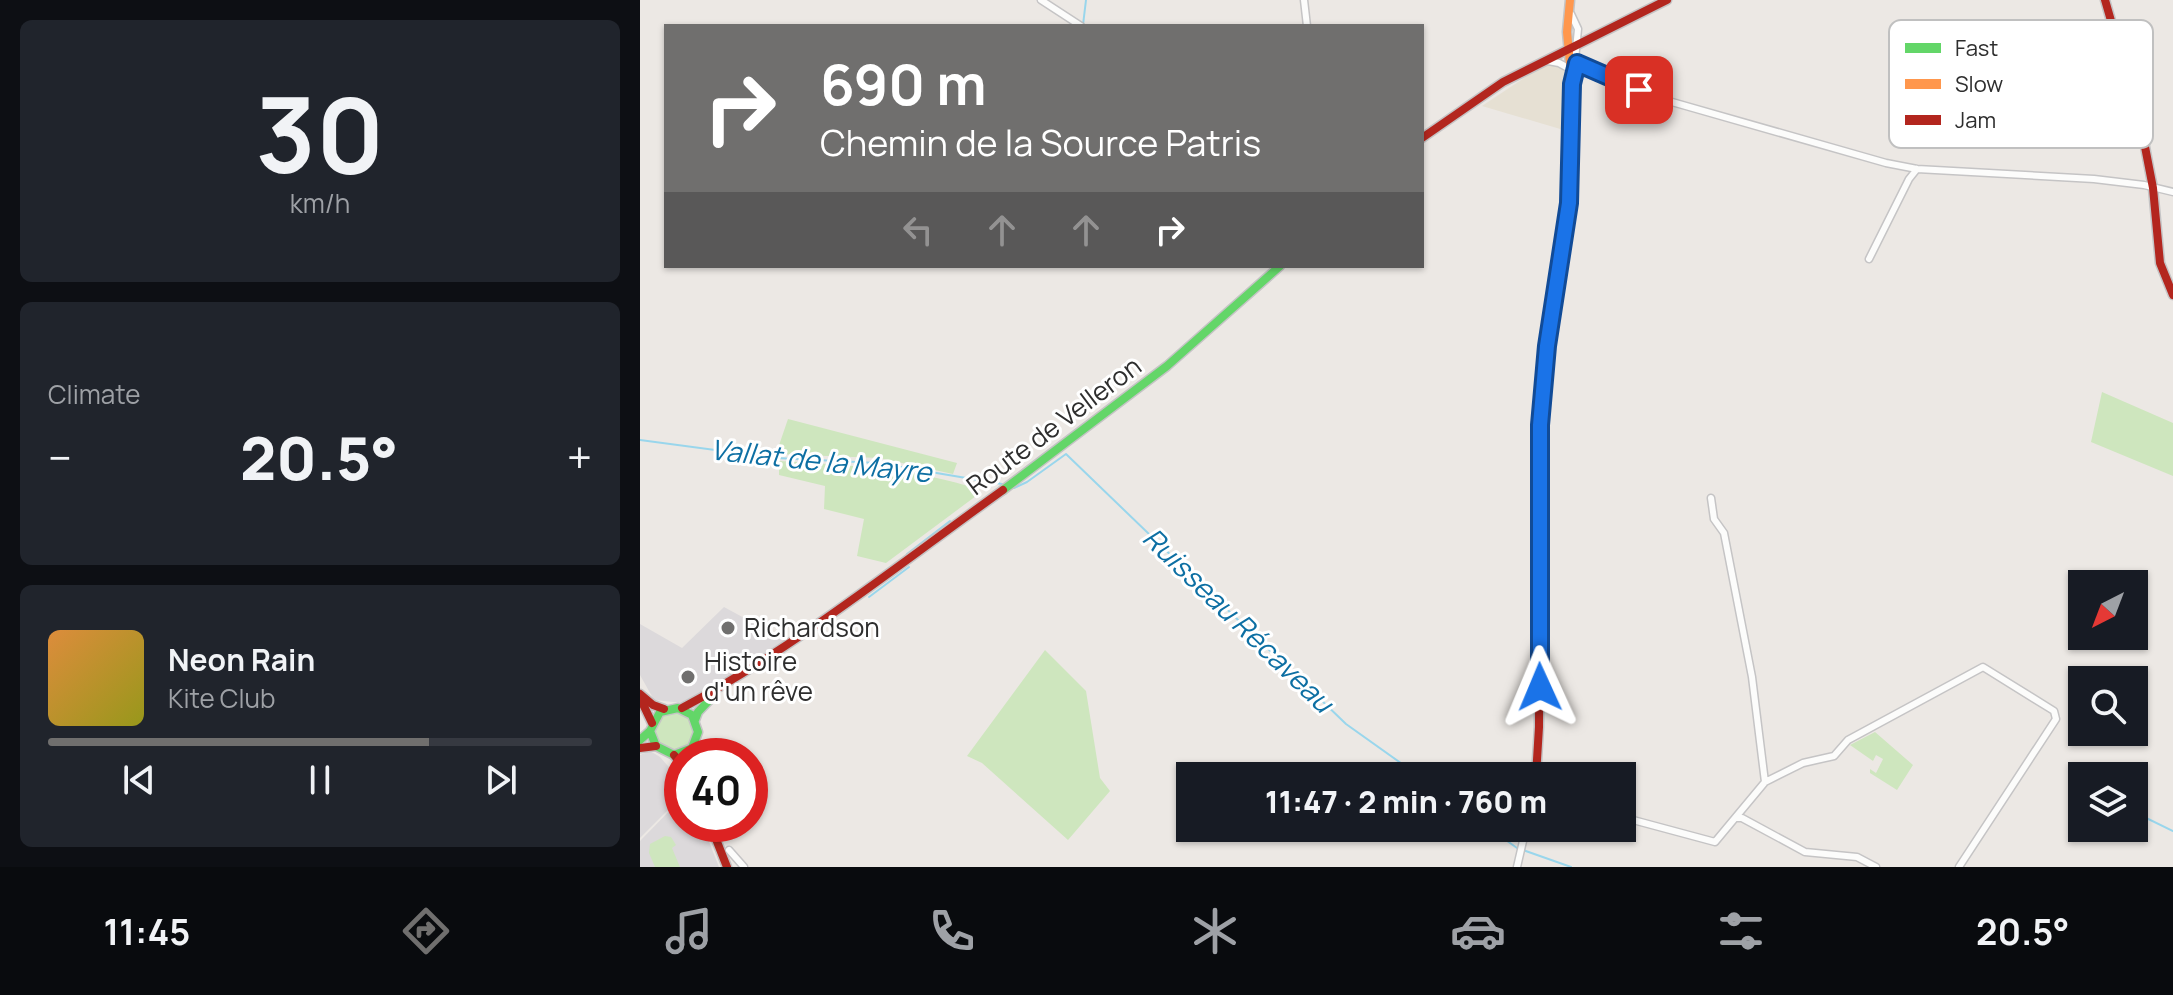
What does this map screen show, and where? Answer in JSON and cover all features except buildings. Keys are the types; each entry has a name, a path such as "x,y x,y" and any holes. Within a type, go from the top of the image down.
{"main road":[{"path":"1424,137 1485,92 1667,0"},
{"path":"2105,0 2111,20"},
{"path":"1537,762 1540,711 1540,425 1546,359 1569,203 1572,84 1570,4"},
{"path":"2145,148 2153,188 2160,263 2173,295"},
{"name":"Route de Velleron","path":"682,708 723,686 841,609 1126,398 1200,338 1278,268"},
{"name":"Route de Velleron","path":"695,720 704,704 723,686"},
{"path":"640,696 664,709 682,708 695,720 697,738"},
{"path":"640,696 656,746"},
{"path":"640,740 664,709"},
{"path":"640,748 656,746 664,750"},
{"path":"717,842 727,867"}],"street":[{"path":"1041,0 1078,24"},
{"path":"1304,0 1307,24"},
{"path":"1570,4 1578,29 1578,44 1572,66"},
{"path":"1578,29 1595,37"},
{"path":"1540,62 1572,66 1658,98 1875,160 1917,169 2094,179 2173,192"},
{"path":"1869,259 1917,169"},
{"path":"1711,498 1714,519 1724,533 1752,677 1765,782"},
{"path":"1636,821 1715,842 1765,782 1803,763 1834,756 1848,740 1979,669 1987,668 2054,711 2056,719 1959,867"},
{"path":"1735,818 1742,818 1805,852 1857,857 1876,867"},
{"path":"1517,867 1523,842"},
{"path":"729,850 744,867"}],"shaded area":[{"path":"1560,66 1565,72 1569,92 1567,131 1482,106 1539,68"},
{"path":"724,607 785,640 683,703 654,700 640,675 640,624 682,648"},
{"path":"650,751 664,762 664,814 640,838 640,755"},
{"path":"664,816 664,842 709,842 719,867 640,867 640,841"}],"green space":[{"path":"2102,392 2173,423 2173,476 2091,442"},
{"path":"788,419 957,463 953,474 879,458 776,454"},
{"path":"779,461 906,472 980,490 886,563 857,556 864,519 824,509 825,486 779,475"},
{"path":"1045,650 1086,691 1100,778 1110,791 1068,840 982,763 967,756"},
{"path":"667,714 681,714 691,724 691,738 664,738 664,746 657,738 657,724"},
{"path":"1875,732 1913,765 1897,790 1870,773 1870,769 1876,773 1883,759 1876,755 1873,761 1850,745"},
{"path":"664,837 664,842 674,842 676,845 672,848 680,867 655,867 649,853 650,844"}],"waterway":[{"path":"1083,24 1086,0"},
{"name":"Vallat de la Mayre","path":"640,440 776,458 877,463 1002,484"},
{"name":"Ruisseau Récaveau","path":"1014,488 1066,454 1346,724 1399,762"},
{"path":"907,554 950,521"},
{"path":"869,597 909,567"},
{"path":"2148,819 2173,831"},
{"name":"Ruisseau Récaveau","path":"1509,842 1517,848"},
{"name":"Ruisseau Récaveau","path":"1523,850 1571,867"}],"traffic: fast":[{"path":"1003,490 1167,366 1278,268"},
{"path":"695,720 698,712 715,694"},
{"path":"664,750 656,746 650,731 660,712 678,708 692,715 698,732 696,738"},
{"path":"640,740 650,731"}],"traffic: slow":[{"path":"1568,208 1572,84 1567,32 1570,0"}],"traffic: jam":[{"path":"1424,137 1503,82 1667,0"},
{"path":"2105,0 2111,20"},
{"path":"2145,148 2153,188 2160,263 2173,295"},
{"path":"1537,762 1540,425 1547,346 1568,208"},
{"path":"682,708 806,632 1003,490"},
{"path":"640,694 653,705 664,709"},
{"path":"640,698 652,723"},
{"path":"640,748 656,746"},
{"path":"717,842 727,867"}],"place":[{"name":"Richardson","path":"728,628"},
{"name":"Histoire d'un rêve","path":"688,677"}],"route":[{"path":"1540,687 1540,425 1547,346 1569,203 1572,84 1577,63 1639,90"}]}
